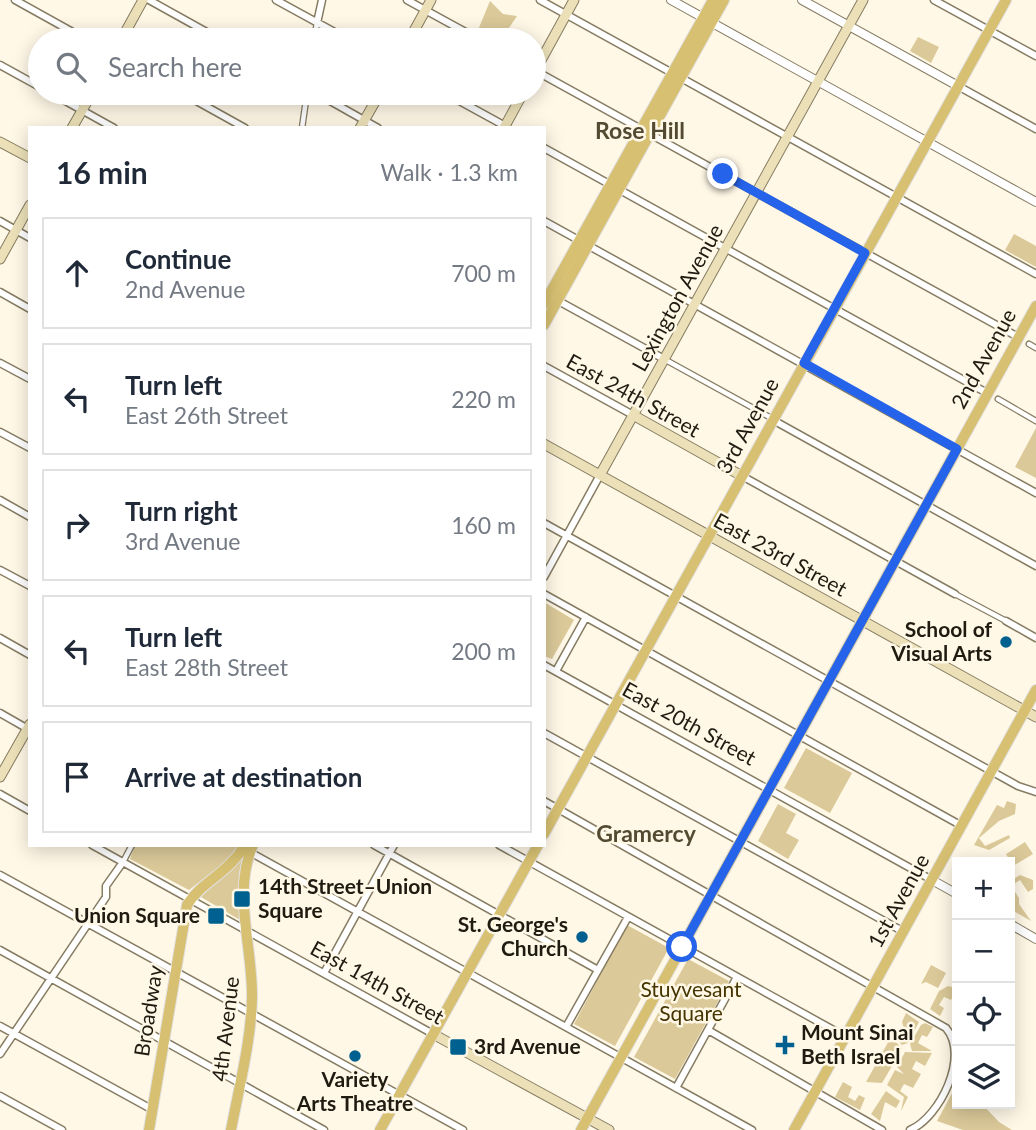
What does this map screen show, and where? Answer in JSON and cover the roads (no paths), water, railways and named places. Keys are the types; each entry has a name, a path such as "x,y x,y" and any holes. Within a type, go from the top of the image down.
{"main road":[{"path":"128,28 143,0"},
{"path":"416,28 431,0"},
{"path":"546,50 574,0"},
{"path":"707,20 713,0"},
{"path":"549,298 584,242 707,20 724,0"},
{"name":"Lexington Avenue","path":"600,475 863,0"},
{"name":"3rd Avenue","path":"546,830 1006,0"},
{"path":"73,126 85,105"},
{"path":"363,124 373,105"},
{"path":"506,126 517,105"},
{"path":"0,142 28,157"},
{"path":"0,258 28,209"},
{"name":"2nd Avenue","path":"581,1130 1036,306"},
{"name":"East 24th Street","path":"633,415 743,476"},
{"name":"East 23rd Street","path":"546,445 1036,717"},
{"name":"1st Avenue","path":"794,1130 1036,690"},
{"path":"0,777 28,730"},
{"path":"380,1130 537,847"},
{"path":"190,900 226,871 247,848"},
{"name":"4th Avenue","path":"230,1130 251,1014 253,973 243,874 247,848"},
{"name":"Broadway","path":"149,1130 186,910 190,900"},
{"name":"East 14th Street","path":"433,1034 609,1130"}],"street":[{"path":"15,0 65,28"},
{"path":"149,0 200,28"},
{"path":"276,0 326,28"},
{"path":"316,28 322,0"},
{"path":"407,0 458,28"},
{"path":"540,0 1036,274"},
{"path":"671,0 1036,202"},
{"path":"802,0 1036,130"},
{"path":"934,0 1036,56"},
{"path":"0,65 28,80"},
{"path":"546,77 1018,337"},
{"path":"73,105 110,126"},
{"path":"204,105 241,126"},
{"path":"302,126 305,105"},
{"path":"334,105 363,124"},
{"path":"467,105 504,126"},
{"path":"546,149 988,393"},
{"path":"0,221 28,237"},
{"path":"546,221 1036,493"},
{"path":"0,292 28,308"},
{"path":"549,298 1036,566"},
{"path":"1029,344 1036,348"},
{"path":"0,363 28,378"},
{"name":"East 24th Street","path":"546,367 633,415"},
{"path":"998,400 1036,421"},
{"path":"0,432 28,447"},
{"name":"Lexington Avenue","path":"546,573 600,475"},
{"name":"East 24th Street","path":"743,476 1036,638"},
{"path":"0,500 28,516"},
{"path":"546,524 993,771 1036,792"},
{"path":"0,569 28,585"},
{"path":"546,595 962,826"},
{"path":"556,671 586,617"},
{"path":"0,638 28,654"},
{"name":"East 20th Street","path":"546,666 952,891"},
{"path":"0,713 28,727"},
{"path":"546,734 904,933"},
{"path":"0,794 28,810"},
{"path":"546,803 940,1024 954,1041 953,1065 945,1089 924,1121 910,1130"},
{"name":"East 14th Street","path":"96,847 433,1034"},
{"path":"0,1054 106,898 106,886 131,847"},
{"path":"378,847 598,970"},
{"path":"324,973 393,847"},
{"path":"503,847 846,1037"},
{"path":"247,848 752,1130"},
{"path":"0,875 463,1130"},
{"path":"566,1027 628,917"},
{"path":"1015,927 1036,939"},
{"path":"0,950 324,1130"},
{"path":"676,1088 737,977"},
{"path":"0,1026 153,1110"},
{"path":"708,1030 882,1130"},
{"path":"0,1096 62,1130"}],"place":[{"name":"School of Visual Arts","path":"1006,642"},
{"name":"14th Street–Union Square","path":"242,899"},
{"name":"Union Square","path":"216,916"},
{"name":"St. George's Church","path":"582,937"},
{"name":"Mount Sinai Beth Israel","path":"785,1045"},
{"name":"3rd Avenue","path":"458,1047"},
{"name":"Variety Arts Theatre","path":"355,1056"}],"district":[{"name":"Rose Hill","path":"640,131"},
{"name":"Gramercy","path":"646,834"}],"park label":[{"name":"Stuyvesant Square","path":"691,1002"}]}
